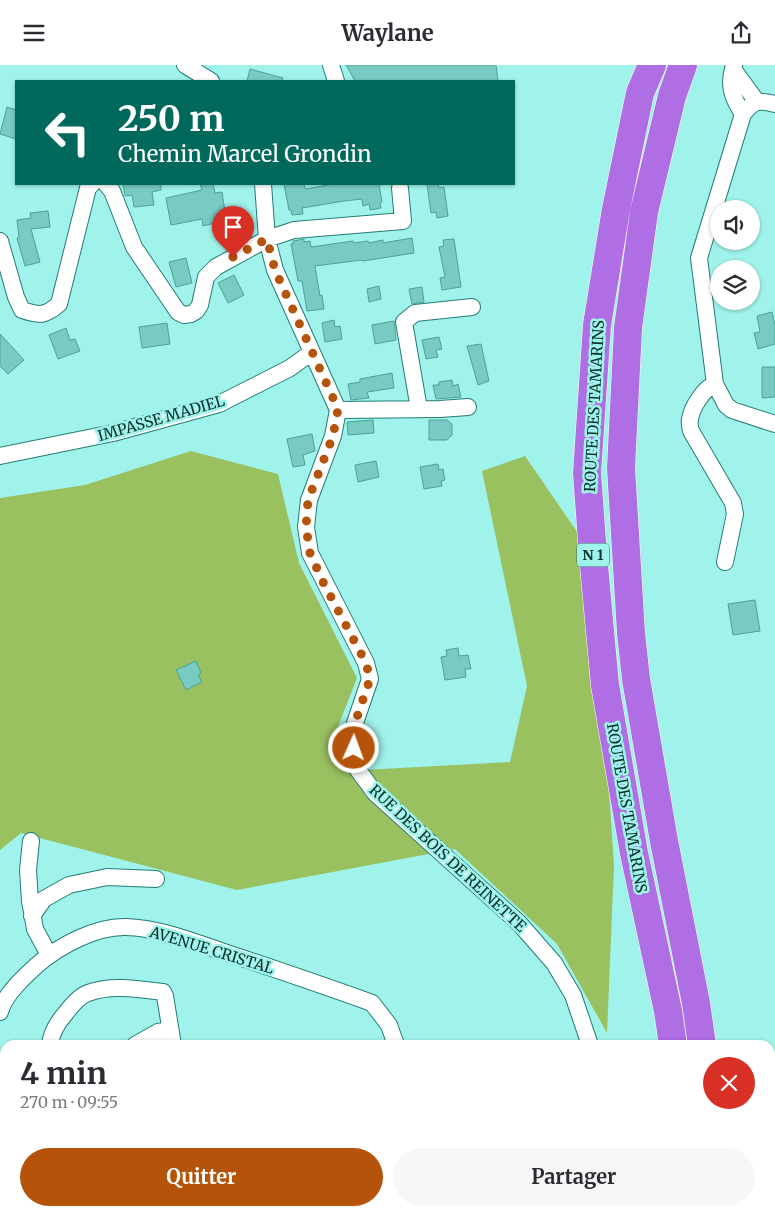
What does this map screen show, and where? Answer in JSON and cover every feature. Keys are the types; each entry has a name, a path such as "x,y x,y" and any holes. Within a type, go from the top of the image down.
{"highway":[{"name":"ROUTE DES TAMARINS","path":"652,65 640,93 616,209 599,315 587,473 605,685 634,853 668,1011 672,1040"},
{"name":"ROUTE DES TAMARINS","path":"683,65 672,97 644,213 628,328 621,468 631,633 636,679 701,1040"}],"street":[{"path":"185,65 209,80"},
{"path":"331,65 336,80"},
{"path":"734,67 758,101"},
{"path":"734,67 730,81 732,93 743,114"},
{"path":"775,104 758,101 751,104 743,114 699,257 715,384 726,405 732,410 775,424"},
{"path":"0,241 16,297 22,310 35,315 48,314 59,304 88,188 91,185"},
{"path":"107,185 112,191 134,247 178,312 184,315 196,311 200,305 206,277 216,267 267,239 294,230 403,221 400,188"},
{"path":"263,185 267,239 275,270 338,409 468,407"},
{"path":"419,409 404,322 415,313 472,307"},
{"name":"IMPASSE MADIEL","path":"0,456 113,433 219,404 290,368 312,353"},
{"path":"715,384 707,388 690,417 690,423 691,431 732,503 735,514 725,562"},
{"name":"RUE DES BOIS DE REINETTE","path":"338,409 333,436 308,500 306,527 310,553 323,582 366,663 370,679 355,723 354,748 358,770 375,793 520,923 554,963 573,995 588,1040"},
{"path":"31,841 28,871 32,916 35,929 49,955"},
{"path":"32,916 44,899 69,885 107,877 156,879"},
{"name":"AVENUE CRISTAL","path":"0,1011 2,1003 27,974 49,955 67,943 102,930 125,927 162,932 372,1003 389,1025 394,1040"},
{"path":"50,1040 60,1020 73,1004 87,993 110,989 163,992 171,1038"},
{"path":"144,1040 158,1032 171,1038"}],"green space":[{"path":"191,451 278,474 299,563 357,678 337,729 345,771 510,762 527,686 482,471 525,456 593,555 614,865 607,1033 557,944 455,849 237,890 21,833 0,850 0,498 85,485"}],"building":[{"path":"346,65 496,65 498,80 354,80"},
{"path":"250,69 283,78 282,80 247,80"},
{"path":"7,107 15,110 15,139 0,134"},
{"path":"123,185 161,185 161,190 152,192 154,205 134,207 132,195 125,196"},
{"path":"200,185 213,185 215,193 222,192 225,212 214,214 215,223 203,226 202,219 171,225 166,198 202,190"},
{"path":"284,185 304,185 305,189 328,185 379,185 381,208 370,210 369,204 363,206 362,199 302,208 303,214 292,215 291,210 289,210"},
{"path":"427,185 438,185 439,188 444,187 448,216 437,218 436,212 431,213"},
{"path":"48,211 50,227 31,229 40,262 25,266 17,238 19,237 17,220 31,218 30,213"},
{"path":"412,238 414,253 315,266 324,309 307,311 302,281 298,281 291,244 293,244 293,241 304,239 304,242 310,241 311,247 353,241 354,243 368,241 369,243 383,240 383,243"},
{"path":"454,239 461,287 442,290 440,278 445,277 439,247 444,246 443,240"},
{"path":"186,258 192,283 176,287 169,262"},
{"path":"234,275 244,295 228,303 218,283"},
{"path":"379,286 381,299 369,302 367,289"},
{"path":"422,287 424,302 412,304 409,289"},
{"path":"772,312 775,325 775,344 758,349 754,333 760,332 757,316"},
{"path":"334,320 335,327 340,326 342,339 325,342 322,323"},
{"path":"394,321 396,340 375,344 372,325"},
{"path":"167,323 170,344 142,348 139,327"},
{"path":"66,328 70,340 75,339 80,351 58,359 49,335"},
{"path":"0,334 24,360 8,374 0,366"},
{"path":"439,337 442,349 436,350 438,357 426,359 422,340"},
{"path":"481,344 489,381 478,385 467,346"},
{"path":"762,367 775,367 775,397 762,398"},
{"path":"392,373 394,388 367,392 369,398 351,400 348,384 360,382 360,379"},
{"path":"452,380 453,386 458,384 461,397 436,399 433,385 439,385 439,382"},
{"path":"373,420 374,433 348,435 347,422"},
{"path":"429,420 447,420 452,424 452,435 447,440 429,440"},
{"path":"312,434 315,451 303,455 305,465 293,467 287,439"},
{"path":"376,461 379,477 358,482 355,465"},
{"path":"438,464 439,470 443,469 445,480 441,481 442,486 424,489 420,467"},
{"path":"755,600 760,631 733,635 728,604"},
{"path":"458,648 459,656 468,655 471,669 465,669 466,677 445,680 441,657 447,656 446,650"},
{"path":"196,661 201,673 198,675 202,682 186,690 176,670"}],"route":[{"path":"233,257 267,239 275,270 338,409 333,436 308,500 306,527 310,553 323,582 366,663 370,679 355,723 354,748"}]}
